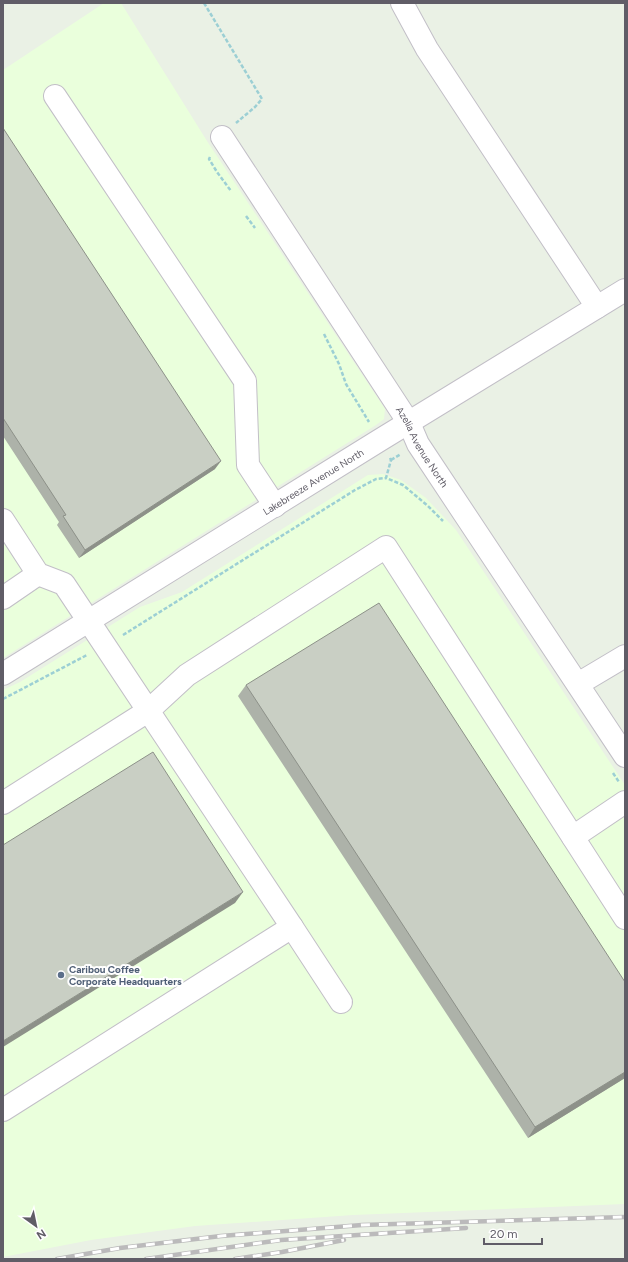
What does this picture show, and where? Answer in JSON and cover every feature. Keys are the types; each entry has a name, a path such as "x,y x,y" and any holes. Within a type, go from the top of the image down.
{"street":[{"path":"402,3 427,49 597,307"},
{"path":"55,96 245,381 248,465 275,506"},
{"name":"Azelia Avenue North","path":"222,137 409,423 418,444 625,756"},
{"name":"Lakebreeze Avenue North","path":"3,674 625,290"},
{"path":"3,520 38,574 64,584 341,1002"},
{"path":"3,803 148,711 187,675 386,547 625,918"},
{"path":"3,598 38,574"},
{"path":"578,684 625,656"},
{"path":"573,837 625,802"},
{"path":"3,1110 292,927"}],"path":[{"path":"3,699 104,646 356,490 376,479 386,478"}],"shaded area":[{"path":"104,3 121,3 207,141 385,409 384,419 3,658 3,70"},
{"path":"383,474 401,480 426,498 456,530 625,785 625,1204 353,1215 195,1226 91,1240 3,1257 3,690 20,682 140,607 182,592 368,475"}],"building":[{"path":"3,128 221,461 85,550 63,516 66,515 3,418"},
{"path":"379,603 625,982 625,1072 535,1127 246,685"},
{"name":"Caribou Coffee Corporate Headquarters","path":"153,752 243,892 3,1041 3,845"}],"railway":[{"path":"57,1259 120,1248 221,1236 362,1225 625,1217"},
{"path":"146,1259 281,1240 466,1228"},
{"path":"235,1259 344,1240"}],"place":[{"name":"Caribou Coffee Corporate Headquarters","path":"61,975"}]}
